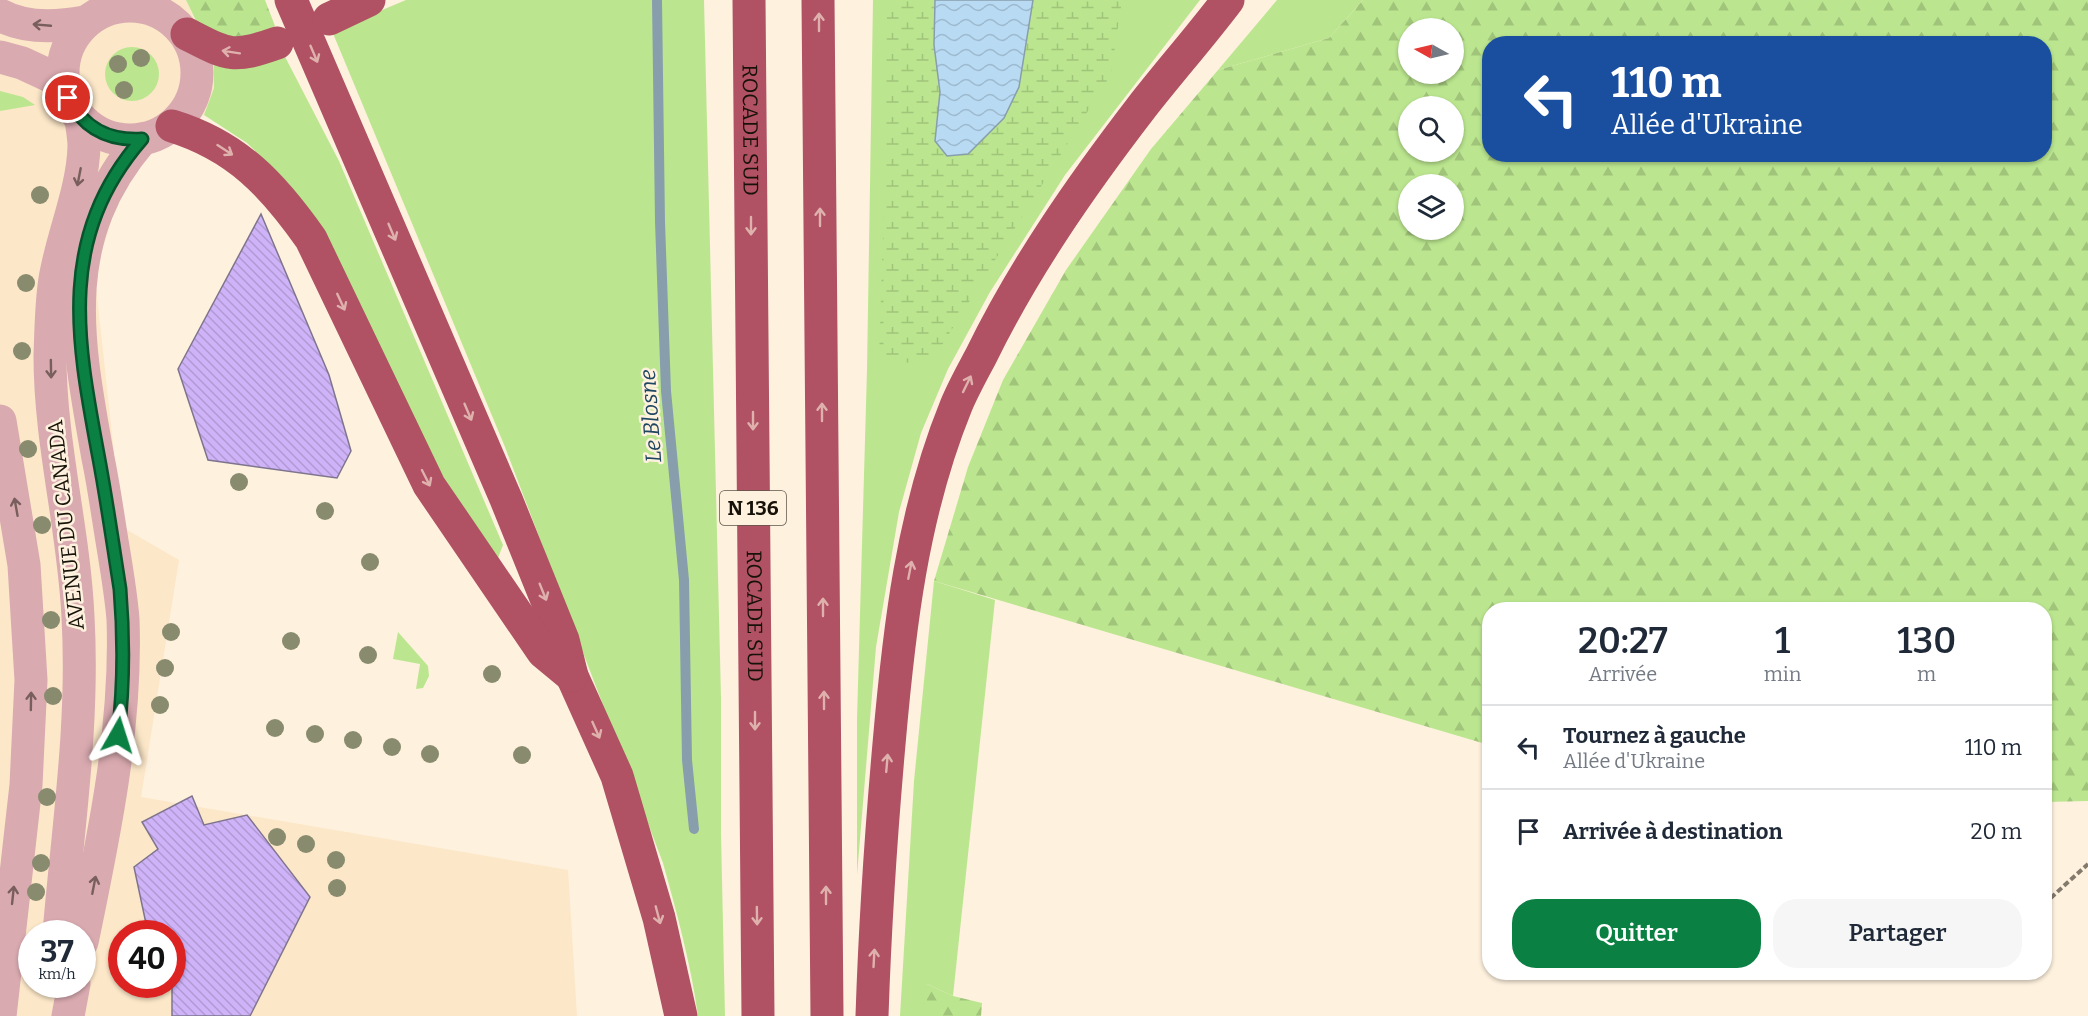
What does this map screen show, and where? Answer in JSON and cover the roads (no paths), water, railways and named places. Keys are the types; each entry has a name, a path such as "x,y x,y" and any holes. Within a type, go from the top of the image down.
{"highway":[{"path":"291,0 510,510 563,639 573,676 616,776 659,918 681,1016"},
{"path":"329,19 369,0"},
{"name":"ROCADE SUD","path":"749,0 758,1016"},
{"path":"818,0 827,1016"},
{"path":"872,1016 883,817 896,664 904,601 918,528 940,450 957,404 990,337 1041,251 1098,166 1140,109 1228,0"},
{"path":"175,18 226,53 247,54 277,43"},
{"path":"172,126 192,132 224,148 286,202 311,239 429,485 543,652 573,676"}],"street":[{"path":"0,15 8,19 44,26 59,26 101,10 123,5 156,10 175,18 196,56 198,76 194,95 186,112 172,126 158,135 125,140 109,137 94,130 81,119 68,98 63,82 66,51 74,36 101,10"},
{"path":"0,57 22,63 63,82"},
{"name":"AVENUE DU CANADA","path":"60,920 77,756 79,639 76,594 55,433 50,353 55,278 80,177 84,146 81,119"},
{"name":"AVENUE DU CANADA","path":"86,920 116,754 123,644 120,589 81,357 78,306 85,254 95,217 108,187 125,159 142,139"},
{"path":"0,422 24,565 31,680 26,785 0,1016"},
{"path":"52,1016 53,998"},
{"path":"68,1016 71,998"}],"water":[{"path":"935,0 1033,0 1019,87 1004,118 968,154 947,156 935,141 940,92 934,45"}],"waterway":[{"name":"Le Blosne","path":"657,0 660,222 666,391 684,580 687,760 694,829"}]}
